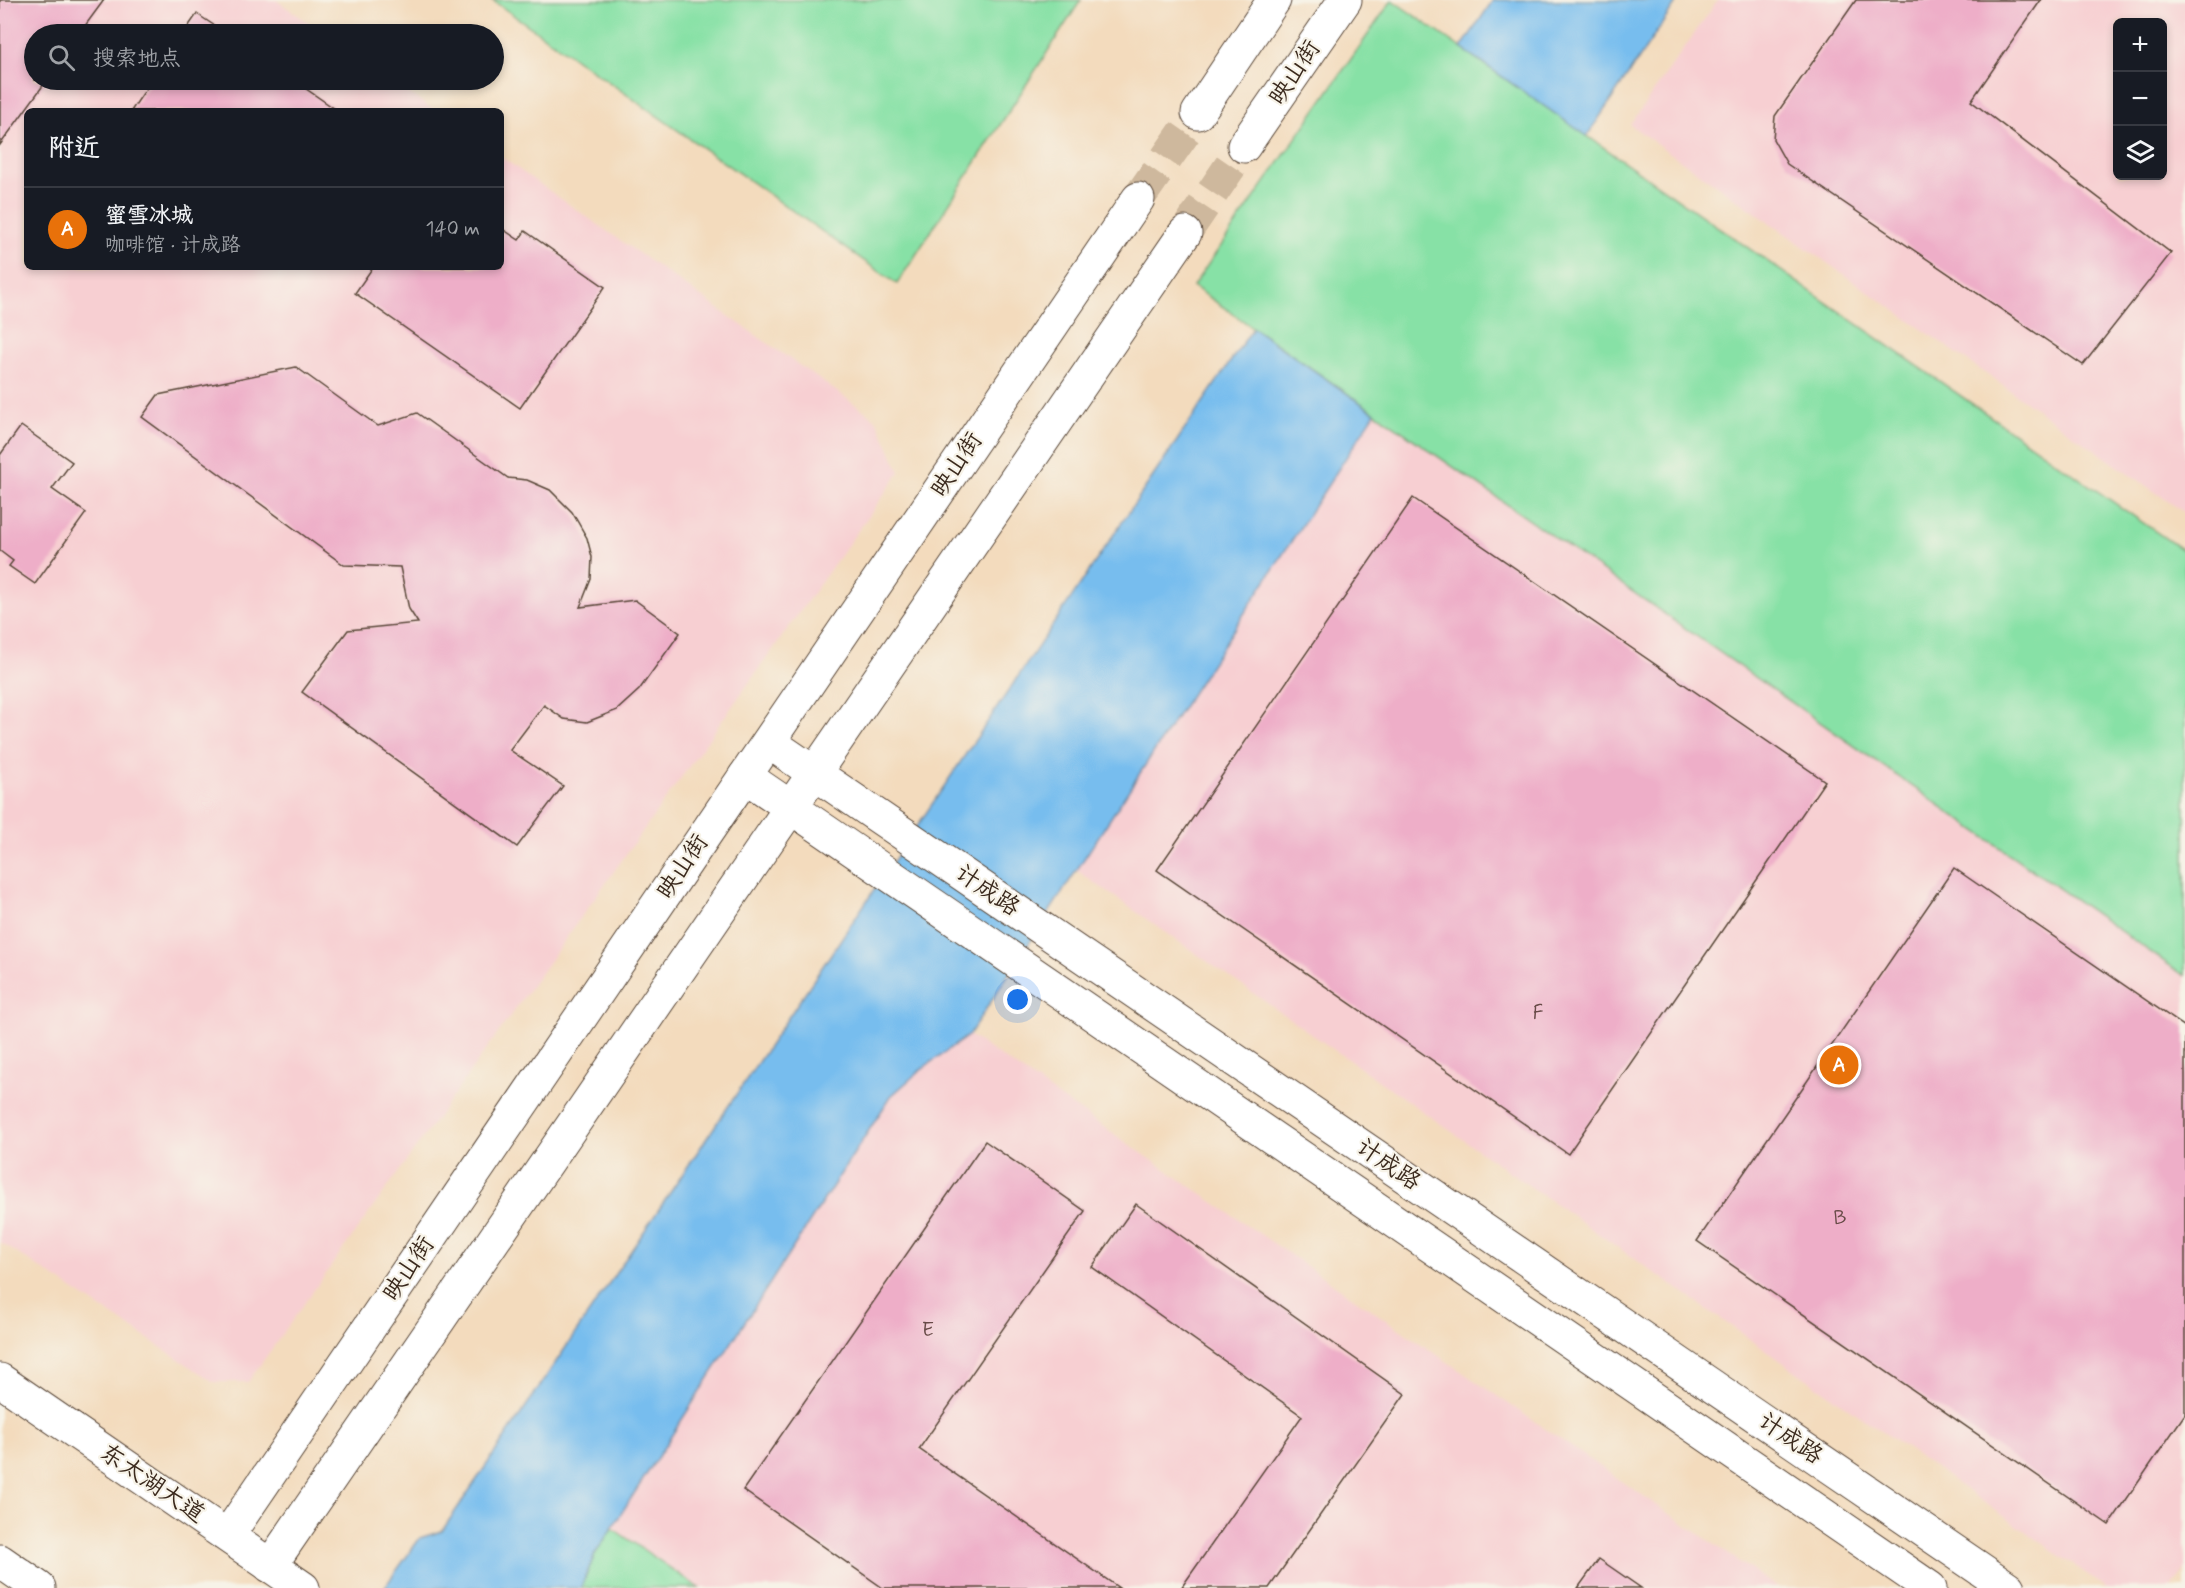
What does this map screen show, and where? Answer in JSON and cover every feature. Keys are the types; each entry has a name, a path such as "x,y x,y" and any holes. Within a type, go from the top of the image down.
{"street":[{"path":"1198,112 1274,0"},
{"name":"映山街","path":"1244,146 1345,0"},
{"name":"映山街","path":"228,1535 1138,199"},
{"path":"270,1566 1185,233"},
{"name":"计成路","path":"769,742 2008,1588"},
{"name":"计成路","path":"745,776 1929,1588"},
{"name":"东太湖大道","path":"0,1380 303,1588"},
{"path":"0,1561 39,1588"}],"shaded area":[{"path":"0,0 276,0 311,24 24,24 24,90 405,90 431,108 24,108 24,270 504,270 504,159 876,419 900,472 248,1382 214,1382 0,1242"},
{"path":"1718,0 2185,0 2185,513 1630,125"},
{"path":"1375,413 2185,976 2185,1569 2172,1588 2107,1588 1076,870"},
{"path":"969,1035 1778,1588 699,1588 612,1528 891,1096 923,1068"}],"green space":[{"path":"492,0 1081,0 897,284"},
{"path":"1392,0 2185,552 2185,976 1193,286"},
{"path":"612,1528 699,1588 581,1588 595,1554"}],"water":[{"path":"1493,0 1678,0 1587,136 1461,48"},
{"path":"1253,328 1375,413 969,1035 923,1068 891,1096 595,1554 581,1588 384,1588 420,1538 442,1531"}],"building":[{"path":"0,0 104,0 86,24 24,24 24,90 40,90 27,108 24,108 24,112 0,145"},
{"path":"1856,0 2041,0 1971,101 2171,253 2083,365 1787,164 1773,139 1775,116"},
{"path":"197,14 212,24 190,24"},
{"path":"145,90 308,90 334,108 133,108"},
{"path":"504,230 519,240 525,231 605,287 520,408 355,293 371,270 504,270"},
{"path":"296,367 378,426 417,413 508,478 527,480 550,490 572,512 587,538 592,557 591,579 580,607 635,600 680,633 639,690 617,710 587,722 564,719 544,705 510,750 563,786 517,847 302,692 348,630 418,623 409,609 400,567 344,565 142,417 158,395"},
{"path":"21,426 72,462 52,489 86,513 35,584 9,566 13,561 0,551 0,455"},
{"path":"1413,498 1825,781 1568,1154 1157,870"},
{"path":"1954,868 2185,1027 2185,1414 2109,1525 1697,1241"},
{"path":"985,1141 1085,1211 919,1449 1119,1588 883,1588 743,1490"},
{"path":"1136,1204 1405,1394 1269,1588 1181,1588 1302,1416 1092,1267"},
{"path":"1599,1559 1641,1588 1578,1588"}],"tunnel":[{"path":"1138,199 1198,113"},
{"path":"1185,233 1244,146"}],"place":[{"name":"蜜雪冰城","path":"1839,1065"}]}
